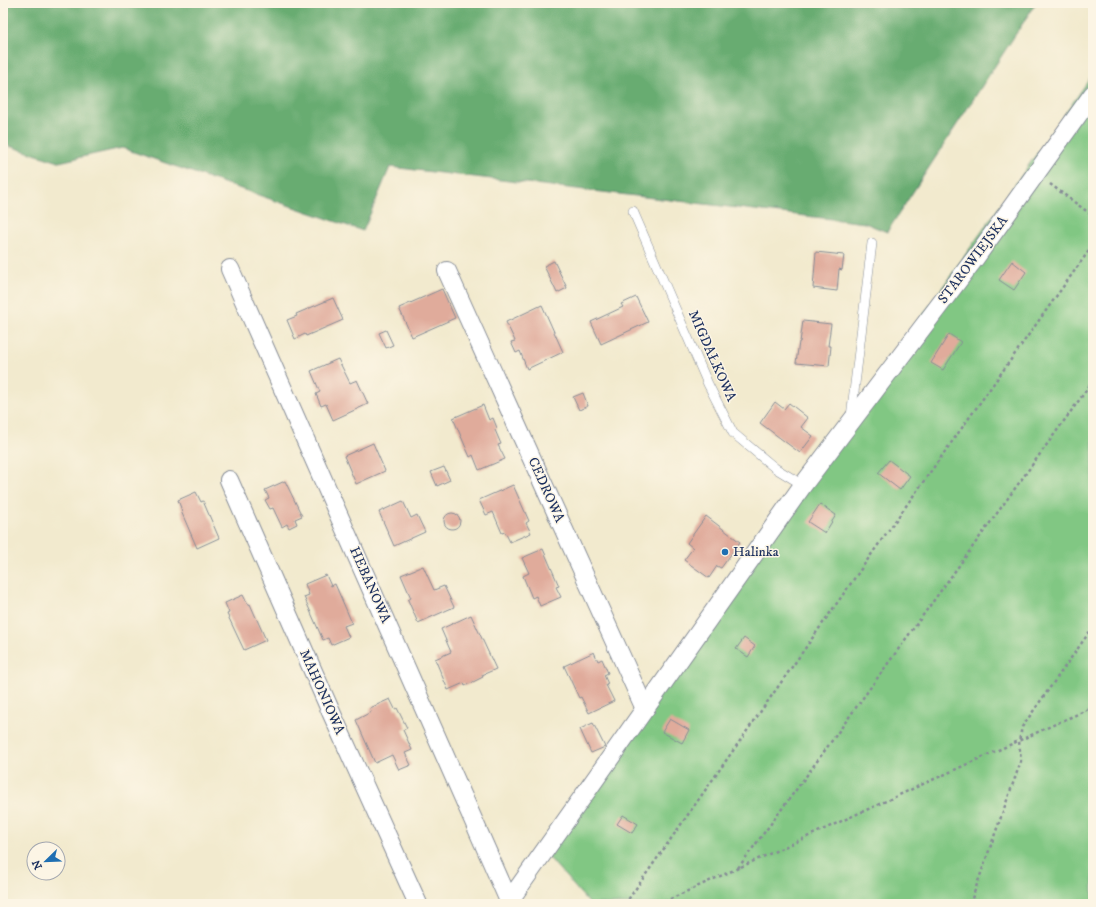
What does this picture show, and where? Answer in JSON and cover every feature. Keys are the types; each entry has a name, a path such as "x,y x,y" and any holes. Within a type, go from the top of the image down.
{"street":[{"name":"STAROWIEJSKA","path":"508,903 803,485 976,257 1093,94"},
{"name":"HEBANOWA","path":"230,269 508,903"},
{"name":"CEDROWA","path":"447,271 645,709"},
{"name":"MAHONIOWA","path":"229,480 331,712 418,904"}],"lane":[{"name":"MIGDAŁKOWA","path":"633,211 708,384 733,433 775,468 803,485"},
{"path":"850,423 872,243"}],"path":[{"path":"1036,174 1093,216"},
{"path":"625,904 873,552 1093,245"},
{"path":"738,868 812,769 1093,381"},
{"path":"970,904 1021,761 1019,741 1022,727 1093,627"},
{"path":"659,904 1093,707"}],"green space":[{"path":"3,3 1036,3 887,232 865,223 390,167 363,231 122,148 59,162 3,144"},
{"path":"1093,74 1093,904 590,904 545,853"}],"building":[{"path":"816,252 844,255 842,270 839,269 837,291 813,288"},
{"path":"554,261 567,288 557,293 544,266"},
{"path":"1012,261 1026,272 1014,290 999,280"},
{"path":"442,289 455,318 412,337 399,308"},
{"path":"636,297 648,322 601,344 591,322 623,307 621,304"},
{"path":"333,298 343,320 306,336 305,334 295,339 287,320 297,316 296,314"},
{"path":"542,305 563,352 527,369 520,351 516,353 511,342 515,341 506,322"},
{"path":"803,321 831,324 828,346 831,346 829,366 796,363"},
{"path":"386,330 393,345 386,348 379,333"},
{"path":"949,334 961,342 943,370 931,363"},
{"path":"338,359 350,383 357,380 368,404 333,420 326,404 321,406 316,394 320,392 311,371"},
{"path":"583,393 588,406 579,410 573,397"},
{"path":"775,402 784,409 789,403 808,418 801,427 813,436 800,453 760,423"},
{"path":"483,405 489,420 493,418 497,428 495,430 501,444 498,445 505,459 479,470 473,455 470,457 453,418"},
{"path":"373,443 385,471 356,484 344,456"},
{"path":"889,460 910,476 900,490 878,473"},
{"path":"444,467 450,480 437,486 431,472"},
{"path":"285,481 302,516 295,519 297,524 289,528 287,524 282,527 273,508 270,509 265,500 269,498 265,490"},
{"path":"513,485 529,521 526,523 531,533 510,542 505,532 502,533 493,512 486,515 479,500"},
{"path":"196,492 201,502 203,501 219,538 197,548 181,511 178,500"},
{"path":"403,501 411,518 417,515 425,532 394,546 379,512"},
{"path":"820,504 836,515 825,533 808,522"},
{"path":"452,513 459,518 460,521 455,528 452,529 445,524 444,521 449,514"},
{"path":"706,516 740,542 721,568 717,566 709,578 684,560 693,548 687,543"},
{"path":"543,549 559,586 556,587 561,597 540,606 536,596 532,598 523,576 529,573 522,558"},
{"path":"423,566 434,590 444,586 454,607 418,623 408,600 411,598 401,575"},
{"path":"326,575 331,586 335,584 352,623 344,626 349,637 331,645 328,638 323,640 304,597 309,595 305,584"},
{"path":"243,595 248,605 250,604 266,640 244,650 227,614 229,613 225,603"},
{"path":"471,615 496,669 482,675 483,677 465,686 464,683 448,690 435,659 451,652 441,629"},
{"path":"744,638 755,646 748,657 736,649"},
{"path":"594,652 598,661 602,659 608,673 604,675 608,684 606,685 614,701 589,713 581,697 579,698 564,666"},
{"path":"390,699 395,709 397,708 407,728 403,730 412,750 405,753 411,765 399,770 392,755 375,763 356,720 371,712 370,708"},
{"path":"670,719 689,730 682,743 662,732"},
{"path":"593,723 605,747 591,753 580,729"},
{"path":"623,815 638,824 632,833 617,824"}],"place":[{"name":"Halinka","path":"725,552"}]}
